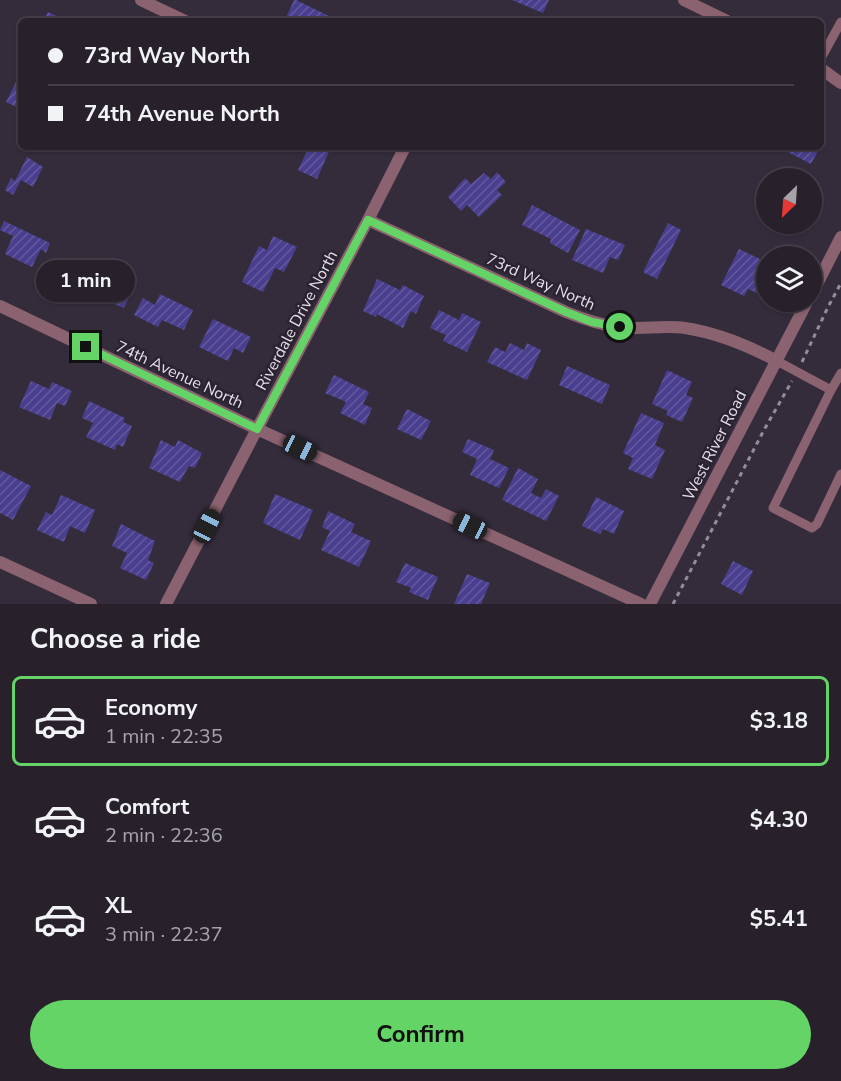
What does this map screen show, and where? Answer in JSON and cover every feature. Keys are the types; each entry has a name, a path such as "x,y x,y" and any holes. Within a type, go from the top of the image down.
{"street":[{"path":"141,0 179,18"},
{"path":"684,0 721,18"},
{"path":"824,68 841,72"},
{"path":"824,70 841,83"},
{"name":"Riverdale Drive North","path":"166,604 403,150"},
{"name":"73rd Way North","path":"368,220 592,322 620,327 683,328 716,334 777,361"},
{"path":"822,274 841,237"},
{"name":"74th Avenue North","path":"0,306 257,429 641,604"},
{"name":"West River Road","path":"650,604 802,312"},
{"path":"0,562 91,604"}],"lane":[{"path":"824,53 841,22"},
{"path":"777,361 831,390"},
{"path":"841,373 773,508 812,528 817,524 841,474"}],"path":[{"path":"673,604 797,371 841,283"}],"building":[{"path":"296,0 333,18 286,18"},
{"path":"512,0 549,0 543,13"},
{"path":"48,12 61,18 45,18"},
{"path":"18,78 18,108 6,102"},
{"path":"308,150 330,150 317,179 298,170"},
{"path":"784,150 818,150 811,164"},
{"path":"27,157 43,167 33,187 21,180 13,195 5,190 11,178 15,181"},
{"path":"497,172 506,182 497,190 502,195 479,217 467,205 461,211 448,197 465,178 471,184 484,173 491,179"},
{"path":"532,205 580,230 568,253 550,243 551,239 522,225"},
{"path":"4,221 50,243 46,253 41,249 32,267 5,254 13,236 0,230"},
{"path":"668,223 681,230 657,279 643,272"},
{"path":"586,229 625,245 618,260 610,257 603,273 572,260"},
{"path":"273,236 297,247 284,272 275,268 263,292 242,282 259,246 267,250"},
{"path":"739,249 756,257 756,293 748,289 744,296 721,285"},
{"path":"88,261 136,283 124,308 95,296 98,291 78,282"},
{"path":"377,279 400,290 403,285 424,296 416,314 411,311 403,328 377,314 376,317 363,311"},
{"path":"160,294 193,310 184,330 162,320 158,327 134,315 143,298 155,305"},
{"path":"439,310 459,320 462,313 481,322 467,352 443,341 446,335 430,328"},
{"path":"213,319 251,337 243,353 234,348 228,361 199,347"},
{"path":"510,343 524,350 527,343 541,350 527,380 487,362 495,347 505,352"},
{"path":"567,366 610,385 602,404 559,385"},
{"path":"667,370 692,382 686,395 693,398 682,422 666,415 668,411 652,404"},
{"path":"334,375 369,392 363,404 372,408 365,425 340,413 346,402 325,393"},
{"path":"31,381 49,389 52,382 72,391 65,406 57,403 50,420 19,407"},
{"path":"89,401 125,418 123,422 132,426 123,447 117,444 115,450 86,437 93,423 82,418"},
{"path":"407,409 431,421 421,440 397,429"},
{"path":"641,413 664,423 655,445 665,450 652,479 628,469 633,458 623,453"},
{"path":"468,439 494,450 490,459 509,468 499,488 470,475 477,459 462,452"},
{"path":"161,440 175,447 178,440 202,453 195,468 189,466 180,482 149,468"},
{"path":"518,468 538,479 531,493 541,498 546,489 559,496 546,521 502,500"},
{"path":"0,470 31,486 13,520 0,513"},
{"path":"275,494 313,510 300,540 263,523"},
{"path":"61,495 95,510 85,533 70,526 64,542 37,530 46,512 52,515"},
{"path":"596,497 624,511 614,534 603,529 600,534 582,526"},
{"path":"328,511 355,524 351,532 371,541 359,567 321,550 330,531 322,527"},
{"path":"121,524 155,541 148,560 154,563 146,580 120,568 127,553 112,546"},
{"path":"733,561 753,571 742,595 721,584"},
{"path":"405,563 438,577 428,600 409,592 411,588 396,582"},
{"path":"467,574 490,583 481,604 454,604"}],"route":[{"path":"86,347 257,429 368,220 566,312 592,322 620,327"}]}
